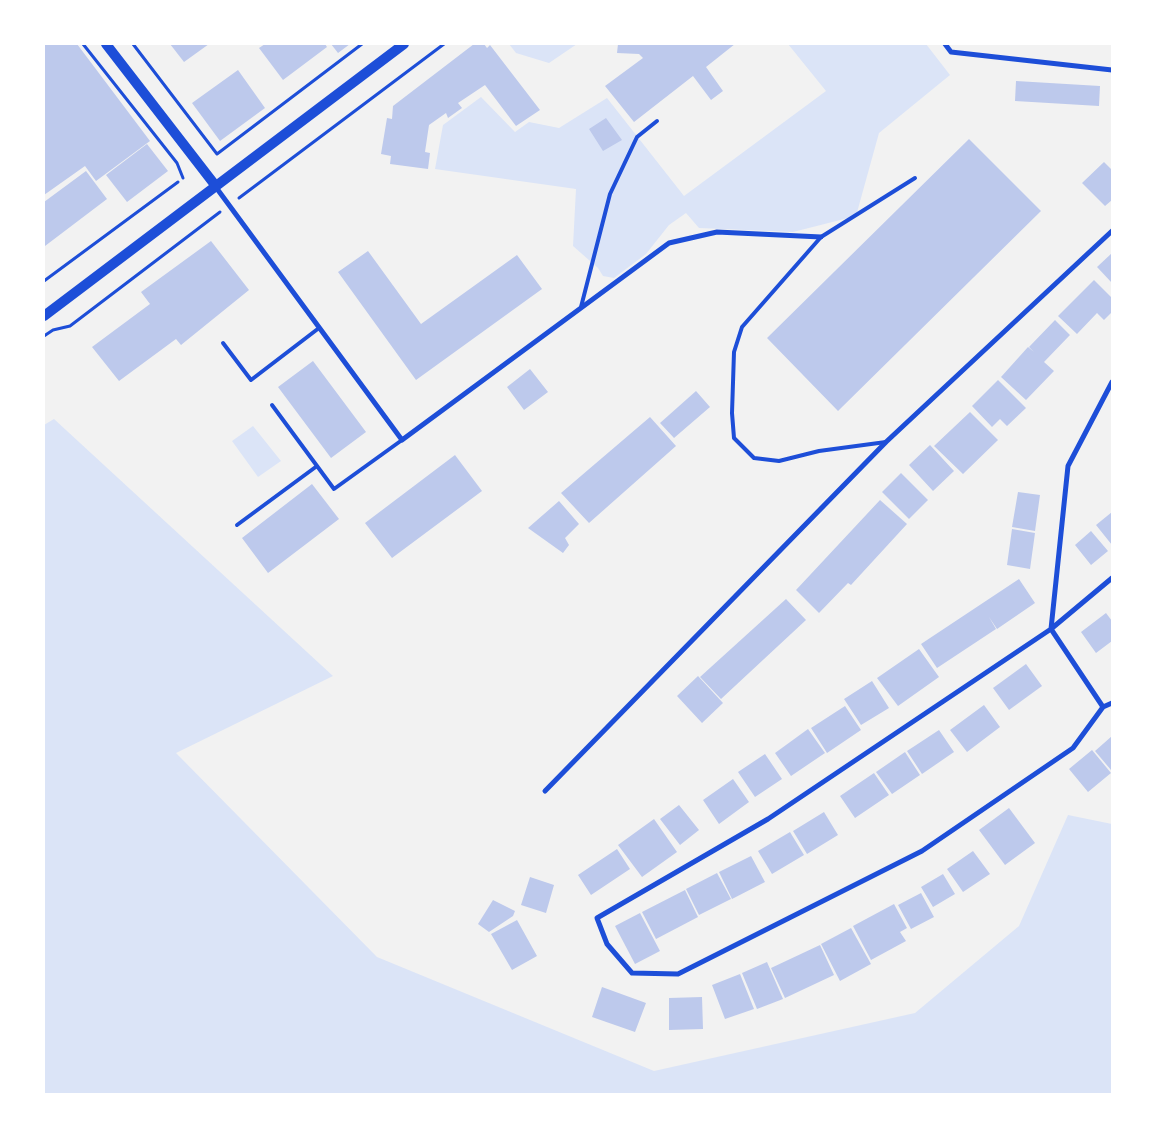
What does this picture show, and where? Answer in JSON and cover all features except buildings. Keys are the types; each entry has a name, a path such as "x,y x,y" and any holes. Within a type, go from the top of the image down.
{"main road":[{"path":"106,44 215,185"},
{"path":"44,316 404,44"}],"street":[{"path":"945,44 951,52 1112,70"},
{"path":"215,185 402,440 669,243 717,232 821,237"},
{"path":"545,791 886,442 1112,231"},
{"path":"1103,707 1051,629 1068,466 1112,382"},
{"path":"1112,578 1051,629 768,819 597,918 607,944 632,973 678,974 922,851 1073,748 1103,707 1112,703"}],"lane":[{"path":"581,309 610,194 637,137 657,121"},
{"path":"886,442 820,451 778,461 754,458 734,438 732,413 734,352 742,327 821,237 915,178"},
{"path":"223,343 251,380 319,328"},
{"path":"272,405 334,489 402,440"},
{"path":"237,525 317,466"}],"path":[{"path":"83,44 177,163 183,178"},
{"path":"133,44 217,154 362,44"},
{"path":"44,336 52,330 70,326 444,44"},
{"path":"44,281 178,182"}],"shaded area":[{"path":"509,44 577,44 549,63 516,53"},
{"path":"788,44 926,44 950,75 879,133 856,216 793,232 699,228 686,213 669,225 646,254 614,278 603,276 598,268 573,246 576,189 435,169 443,125 481,97 515,132 529,122 559,128 607,98 684,196 826,91"},
{"path":"54,419 333,676 176,753 377,957 654,1071 915,1013 1019,926 1068,815 1112,824 1112,1094 44,1094 44,425"},
{"path":"253,426 281,461 258,477 232,441"}]}
